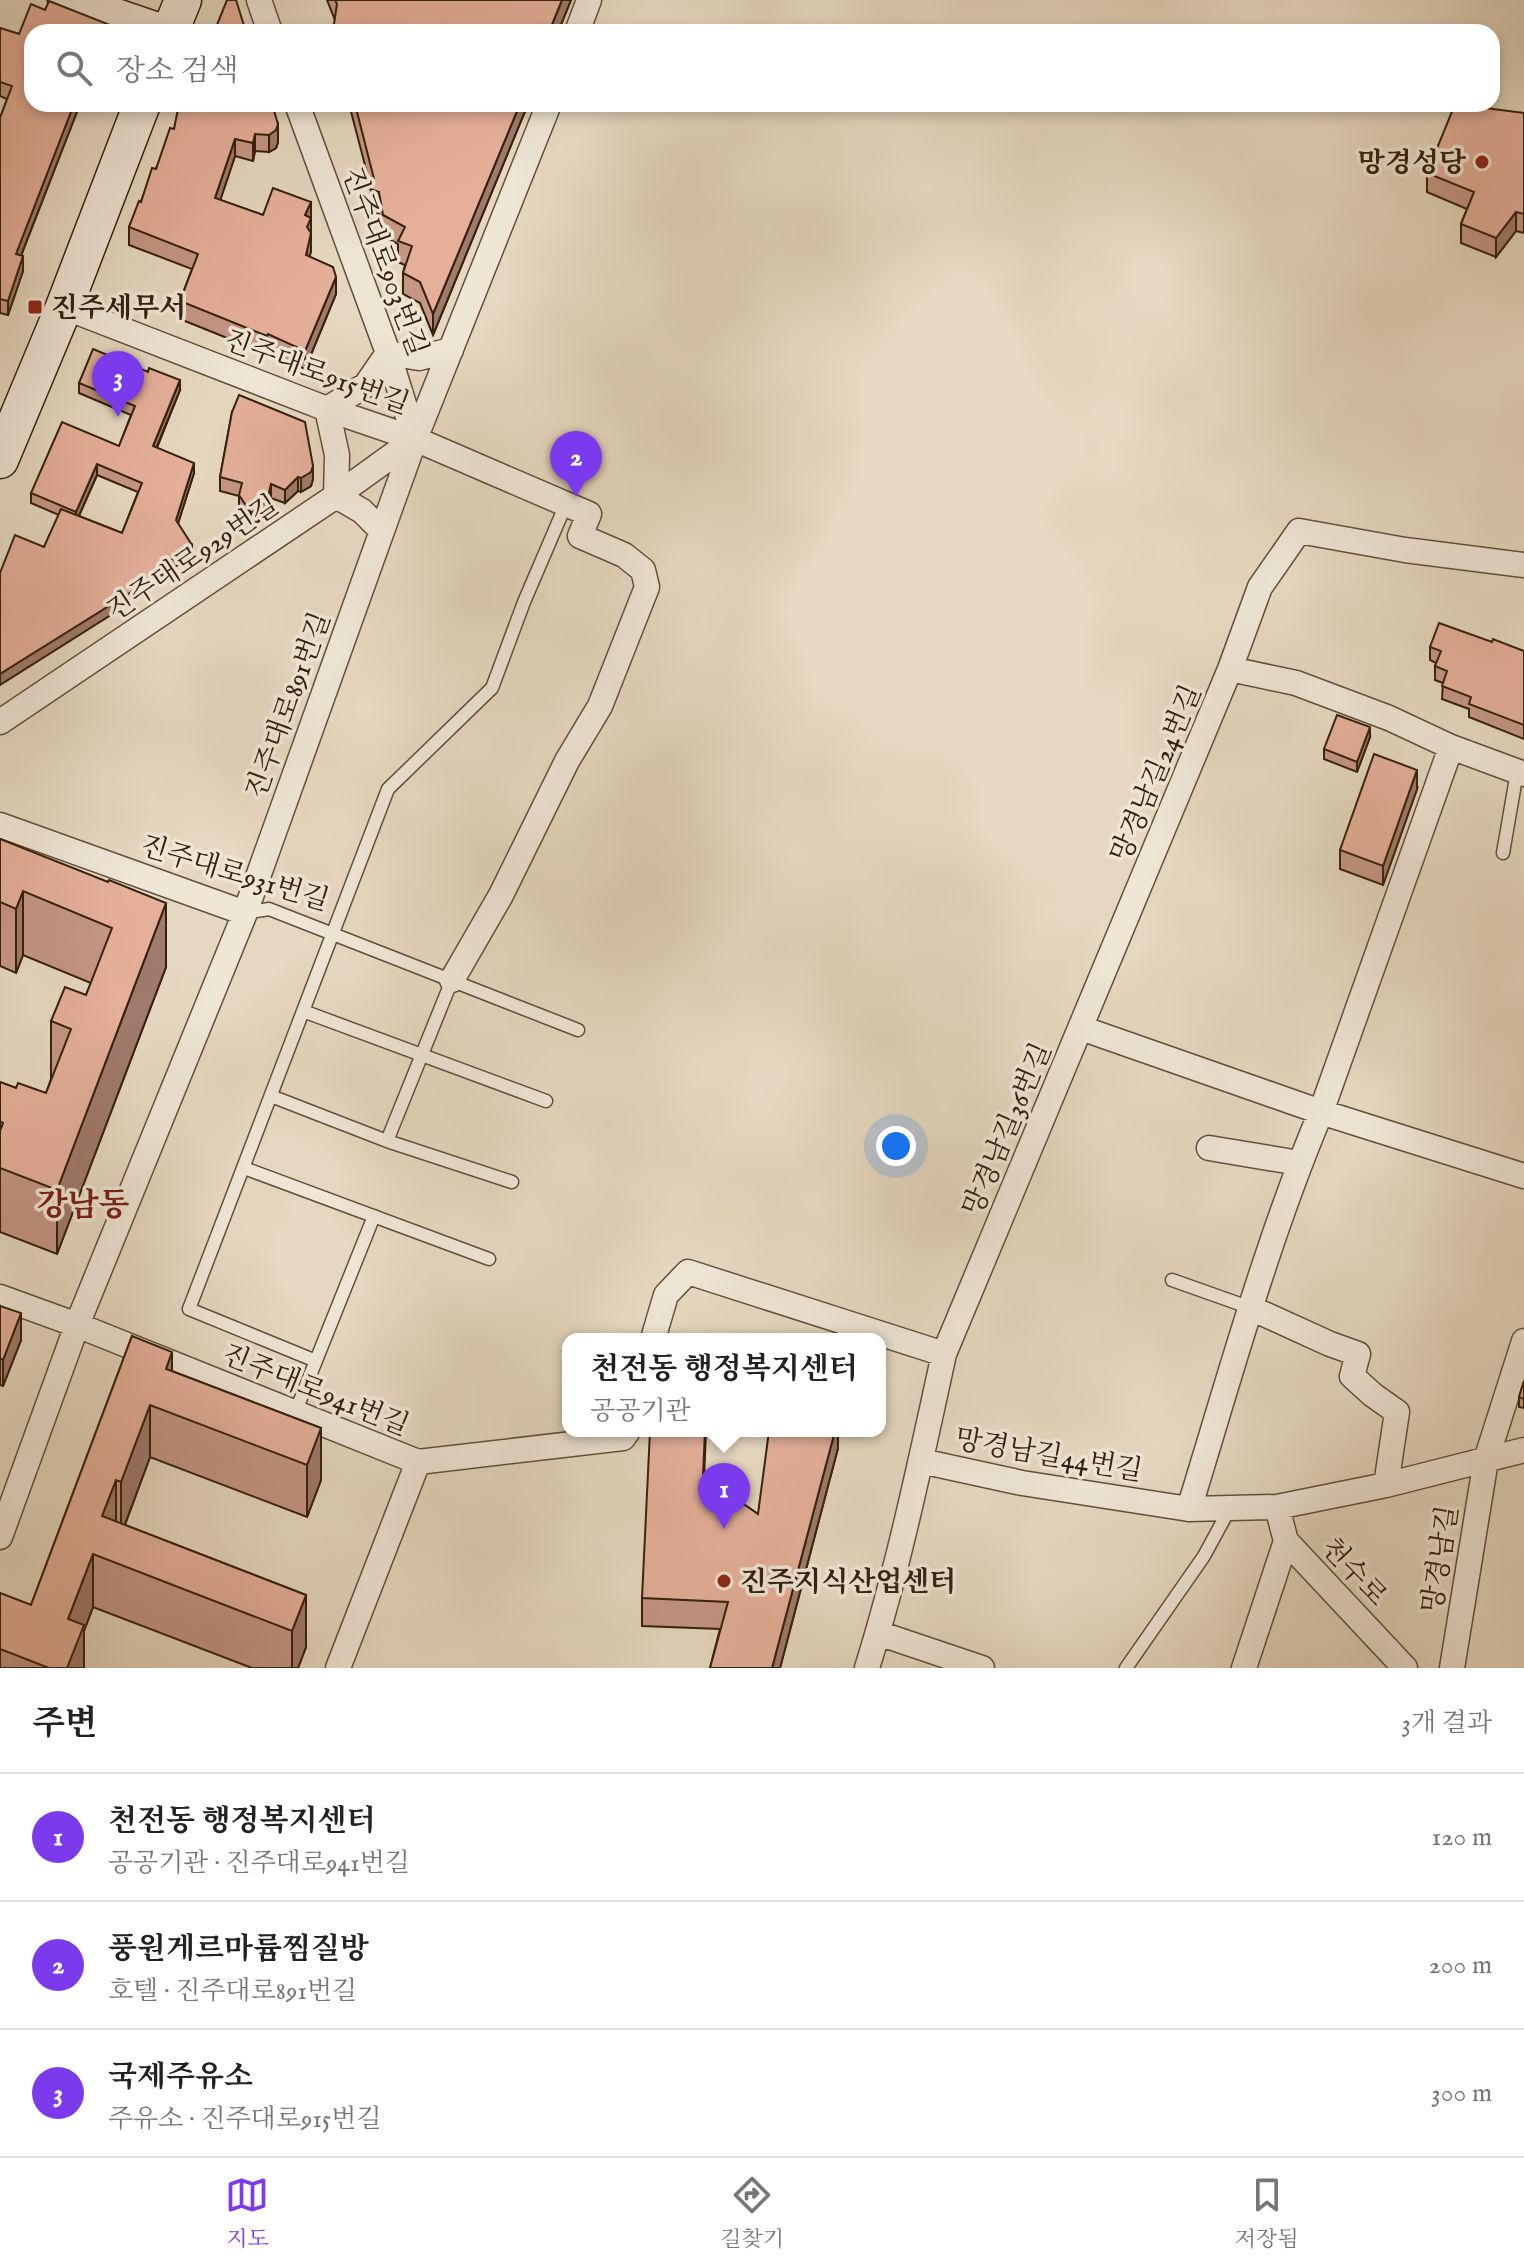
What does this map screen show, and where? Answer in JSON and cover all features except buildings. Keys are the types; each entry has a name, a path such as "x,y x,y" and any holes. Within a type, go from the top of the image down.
{"street":[{"path":"66,0 136,24"},
{"path":"173,24 183,0"},
{"path":"259,0 267,24"},
{"path":"580,24 589,0"},
{"path":"0,460 7,420 64,307 139,112"},
{"name":"진주대로903번길","path":"300,112 388,353 415,439"},
{"name":"진주대로891번길","path":"0,1537 77,1325 245,913 415,439 546,112"},
{"name":"진주대로915번길","path":"64,307 327,409 415,439 566,504"},
{"path":"381,530 362,511 336,496 337,455 327,409 366,385 388,353 419,358 451,350"},
{"name":"진주대로929번길","path":"0,722 336,496 415,439"},
{"path":"452,980 501,895 567,761 600,706 647,587 643,570 624,555 580,536 589,514 566,504"},
{"path":"1230,669 1260,587 1299,531 1405,550 1524,565"},
{"name":"망경남길24번길","path":"1081,1028 1230,669 1296,683 1521,773"},
{"path":"1189,1509 1299,1163 1321,1112 1451,747"},
{"name":"진주대로931번길","path":"0,825 245,913"},
{"name":"망경남길36번길","path":"921,1461 944,1354 1081,1028 1321,1112 1524,1176"},
{"path":"1209,1148 1299,1163"},
{"path":"655,1333 666,1295 688,1272 878,1333"},
{"name":"진주대로941번길","path":"0,1297 418,1462 610,1437"},
{"path":"1251,1308 1358,1354 1352,1376 1397,1412 1386,1485"},
{"path":"886,1335 944,1354"},
{"name":"망경남길","path":"1452,1668 1486,1460 1524,1341"},
{"path":"1486,1460 1524,1450"},
{"name":"망경남길44번길","path":"867,1668 921,1461 1022,1483 1189,1509 1277,1507 1386,1485 1486,1460"},
{"path":"338,1668 418,1462"},
{"name":"천수로","path":"1277,1507 1286,1541 1405,1668"},
{"path":"1244,1668 1286,1541"},
{"path":"878,1633 982,1668"}],"lane":[{"path":"316,1361 189,1309 388,789 492,688 524,602 566,504"},
{"name":"망경남길24번길","path":"1503,853 1521,773"},
{"name":"진주대로931번길","path":"245,913 269,909 578,1030"},
{"path":"387,1141 452,980"},
{"path":"303,1011 546,1101"},
{"path":"271,1096 387,1141 512,1182"},
{"path":"244,1168 489,1259"},
{"path":"295,1413 374,1216"},
{"path":"1172,1280 1251,1308"},
{"path":"1126,1668 1204,1556 1230,1508"}],"place":[{"name":"망경성당","path":"1482,162"},
{"name":"진주세무서","path":"35,307"},
{"name":"국제주유소","path":"118,417"},
{"name":"풍원게르마륨찜질방","path":"576,497"},
{"name":"천전동 행정복지센터","path":"724,1529"},
{"name":"진주지식산업센터","path":"724,1581"}],"district":[{"name":"강남동","path":"83,1204"}]}
